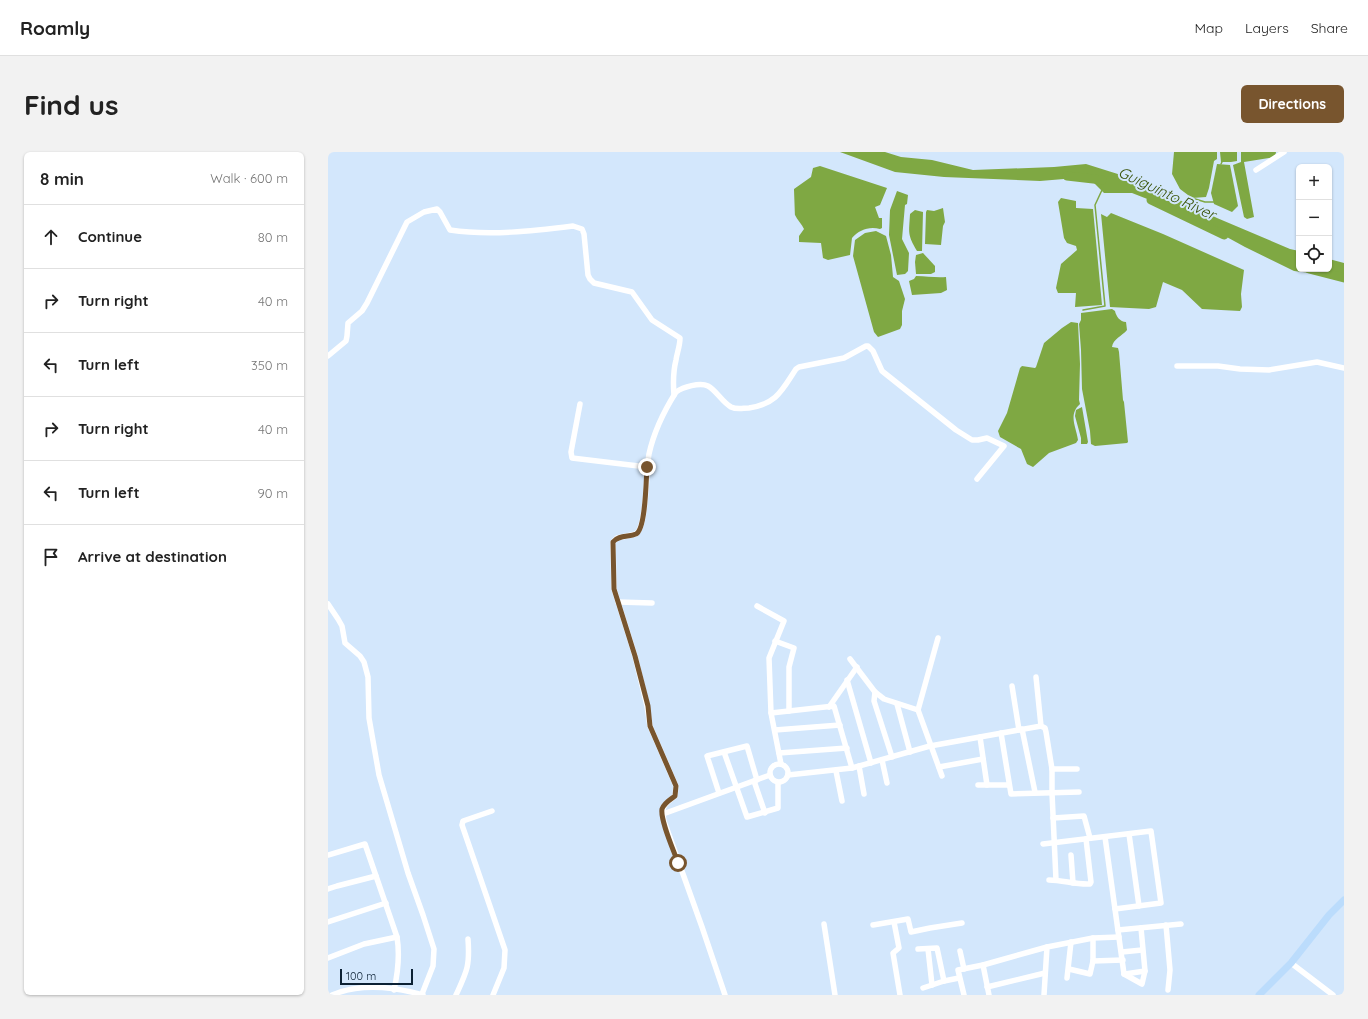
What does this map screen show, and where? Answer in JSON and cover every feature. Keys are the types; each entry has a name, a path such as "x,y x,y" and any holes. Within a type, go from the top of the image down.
{"main road":[{"path":"1258,995 1291,963 1329,915 1343,902"}],"street":[{"path":"1256,170 1284,152"},
{"path":"328,356 346,341 348,323 362,311 367,303 407,222 424,212 435,209 440,212 450,230 456,231 496,233 573,226 582,229 584,234 588,275 590,279 594,283 632,292 652,320 680,338 680,346 676,359 673,380 674,395"},
{"path":"725,995 664,821 662,809 666,803 675,796 676,786 650,726 648,706 635,656 614,589 613,542 617,538 636,534 639,531 644,509 647,467 652,442 658,425 678,390 697,385 706,386 710,387 724,402 732,407 739,409 761,406 778,396 796,369 844,358 868,346 873,351 882,371 956,430 972,440 987,438 1004,446 977,479"},
{"path":"1177,366 1218,366 1240,369 1269,370 1317,362 1344,368"},
{"path":"580,404 571,452 572,458 647,467"},
{"path":"618,602 652,603"},
{"path":"328,604 340,622 345,643 360,656 364,662 368,677 369,718 379,775 408,873 434,949 433,966 423,995 373,987 353,988 332,995"},
{"path":"757,606 784,621 769,658 771,713 781,764 786,767 788,775 786,780 778,783"},
{"path":"938,638 918,710 942,776"},
{"path":"775,641 794,648 789,667 788,711"},
{"path":"850,659 875,692 884,699 918,710"},
{"path":"829,707 857,667"},
{"path":"1036,678 1041,726 1046,732 1052,769 1056,880"},
{"path":"847,680 871,763"},
{"path":"1012,686 1020,730 1035,792"},
{"path":"875,692 874,701 892,757"},
{"path":"897,704 910,752"},
{"path":"771,713 834,706 852,768"},
{"path":"775,730 840,725"},
{"path":"788,775 836,771 852,768 930,746 1041,726"},
{"path":"1001,733 1011,794 1035,792 1079,792"},
{"path":"980,737 987,785"},
{"path":"719,793 707,756 747,746 765,813"},
{"path":"779,753 847,748"},
{"path":"724,752 747,817 778,808 778,783"},
{"path":"939,767 983,759"},
{"path":"882,760 887,783"},
{"path":"778,783 773,780 770,775 770,771 774,766 781,764"},
{"path":"858,766 864,794"},
{"path":"1052,769 1077,769"},
{"path":"836,771 842,801"},
{"path":"663,814 770,775"},
{"path":"978,785 1009,785"},
{"path":"492,811 463,821 462,825 505,950 504,968 493,995"},
{"path":"1049,880 1087,885 1091,882 1088,838 1084,816 1053,818"},
{"path":"1044,844 1151,831 1161,903 1115,909"},
{"path":"1129,834 1139,906"},
{"path":"1105,836 1124,974"},
{"path":"328,855 365,844 397,937 399,948 398,970 394,990"},
{"path":"1071,855 1073,883"},
{"path":"328,889 376,876"},
{"path":"328,922 386,904"},
{"path":"873,925 908,919 911,932 962,923"},
{"path":"894,922 899,948 893,953 900,995"},
{"path":"824,924 835,995"},
{"path":"1118,930 1181,924"},
{"path":"1166,926 1170,970 1168,990"},
{"path":"1124,974 1142,984 1145,971 1141,928"},
{"path":"328,958 364,944 397,937"},
{"path":"964,995 958,970 1071,942 1093,938 1119,937"},
{"path":"1069,969 1090,974 1093,961 1093,938"},
{"path":"456,995 469,966 470,957 468,939"},
{"path":"1068,978 1071,942"},
{"path":"1044,995 1047,947"},
{"path":"918,950 937,948 944,981"},
{"path":"928,949 932,985"},
{"path":"1122,952 1142,950"},
{"path":"960,951 964,969"},
{"path":"1093,961 1123,960"},
{"path":"1291,963 1333,995"},
{"path":"983,965 989,995"},
{"path":"1124,974 1145,971"},
{"path":"987,987 1045,973"},
{"path":"923,988 959,978"}],"shaded area":[{"path":"840,152 885,152 901,157 932,160 973,170 1054,167 1086,164 1140,181 1217,218 1296,250 1296,271 1245,247 1183,213 1132,193 1104,193 1088,177 1040,181 944,177 895,172"},
{"path":"1174,152 1217,152 1217,159 1214,161 1206,197 1192,198 1180,189 1172,174"},
{"path":"1220,152 1237,152 1237,161 1221,162"},
{"path":"1241,152 1276,152 1275,157 1244,162 1254,217 1247,219 1244,217 1233,165 1241,162"},
{"path":"1217,164 1230,165 1238,206 1232,212 1214,204 1211,193"},
{"path":"820,166 887,188 880,205 875,207 879,218 882,218 882,228 868,228 861,231 852,238 850,255 828,260 823,258 821,243 799,242 799,236 804,229 795,215 794,189 811,177 813,168"},
{"path":"897,191 908,195 907,204 905,205 902,239 909,253 908,271 905,274 897,275 889,235 890,210"},
{"path":"1061,198 1076,201 1076,208 1093,209 1102,305 1075,307 1076,293 1058,293 1056,288 1061,264 1077,250 1076,246 1067,243 1064,238 1058,202"},
{"path":"943,208 945,222 943,226 941,245 925,244 927,210 934,211"},
{"path":"915,210 923,212 922,251 917,251 909,233 910,214"},
{"path":"1111,213 1244,270 1241,294 1242,307 1240,311 1202,309 1182,290 1163,282 1156,307 1149,309 1110,307 1101,214 1107,217"},
{"path":"876,231 886,236 891,255 893,277 899,281 905,299 902,311 902,325 900,329 878,337 874,332 853,256 855,240 865,233"},
{"path":"923,253 935,266 935,272 931,274 916,274 916,255"},
{"path":"1332,260 1344,263 1344,277 1302,272 1332,272"},
{"path":"916,276 946,277 947,290 941,293 912,295 909,281 914,279"},
{"path":"1112,309 1115,311 1120,320 1126,322 1127,330 1116,340 1112,347 1118,348 1119,352 1128,442 1095,446 1091,444 1082,389 1079,324 1081,320 1081,313"},
{"path":"1071,322 1078,323 1080,404 1074,412 1074,421 1078,440 1076,443 1049,453 1033,467 1027,464 1021,449 1000,437 998,431 1007,413 1020,368 1022,366 1035,368 1044,343"},
{"path":"1082,407 1088,442 1087,444 1081,444 1081,438 1075,416 1076,410"}],"waterway":[{"name":"Guiguinto River","path":"1067,176 1102,180"},
{"path":"1083,310 1105,306 1095,205 1102,190"},
{"path":"1192,198 1205,202 1214,202"},
{"name":"Guiguinto River","path":"1151,200 1224,235"},
{"name":"Guiguinto River","path":"1321,272 1344,278"}],"route":[{"path":"647,467 644,509 639,531 636,534 617,538 613,542 614,589 635,656 642,689 648,706 650,726 676,786 675,796 666,803 662,809 664,821 678,863"}]}
